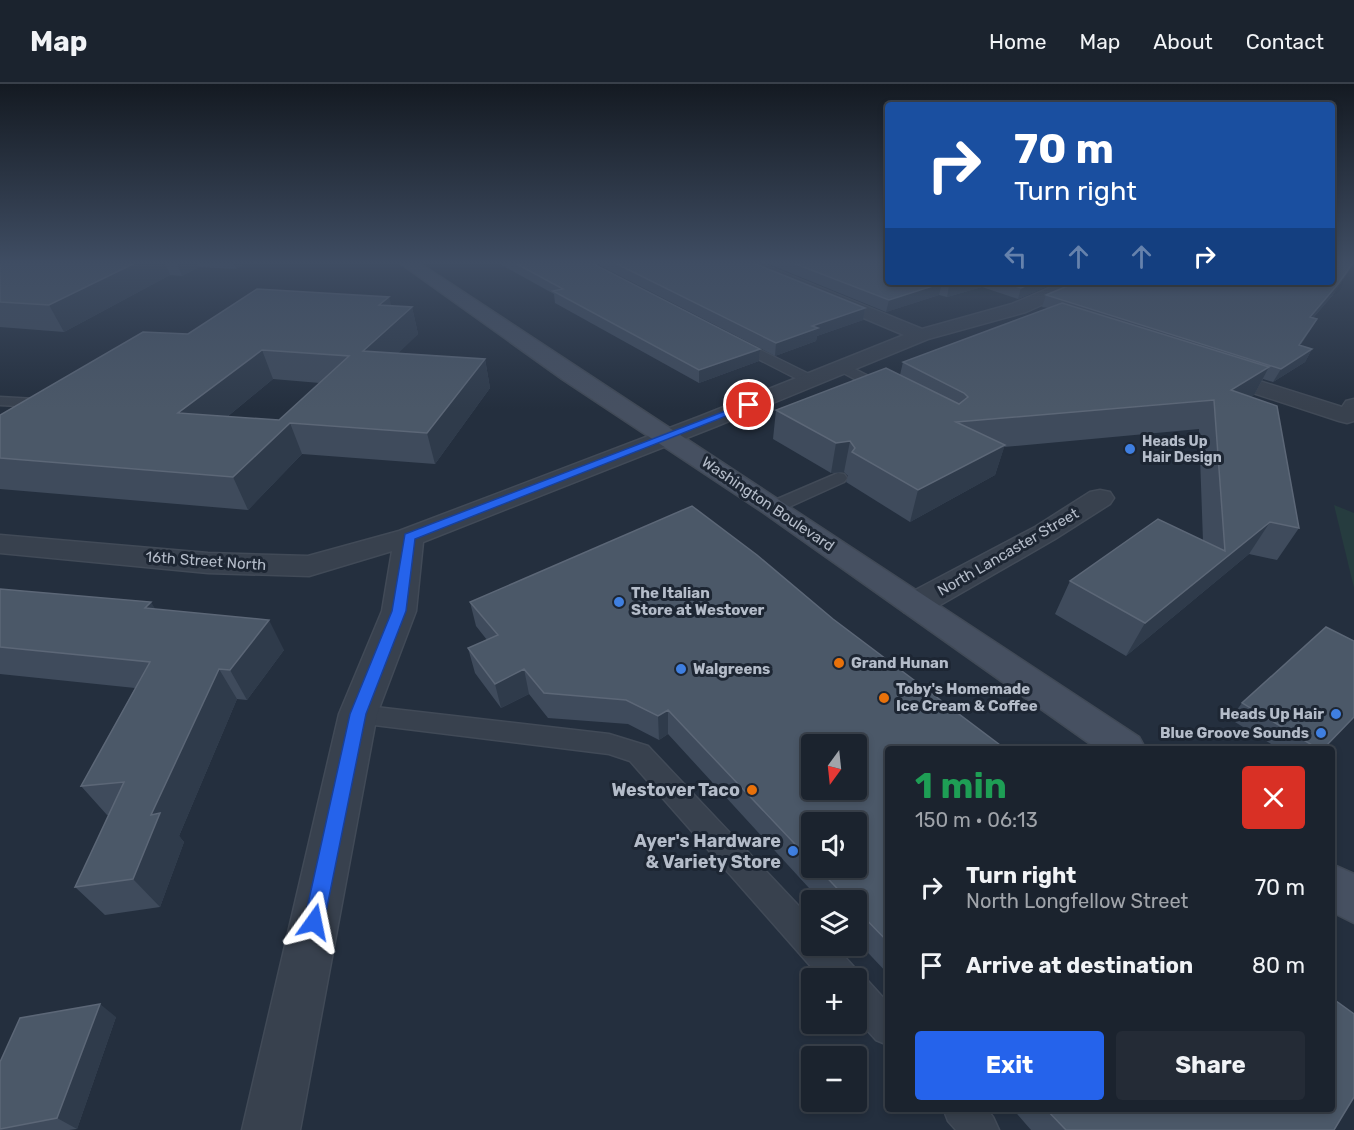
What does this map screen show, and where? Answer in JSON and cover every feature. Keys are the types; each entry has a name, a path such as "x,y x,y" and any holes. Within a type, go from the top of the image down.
{"main road":[{"name":"Washington Boulevard","path":"480,312 774,507 1122,746"},
{"path":"1335,888 1354,900"}],"street":[{"path":"865,312 921,335"},
{"name":"16th Street North","path":"0,544 208,563 309,566 409,537 921,335 1033,312"},
{"path":"1195,366 1350,411"},
{"name":"North Lancaster Street","path":"916,604 1045,533 1100,498"},
{"path":"271,1130 358,714 399,611 409,537"}],"lane":[{"path":"726,338 810,380"},
{"path":"843,367 901,399"},
{"path":"0,401 35,403 0,424"},
{"path":"774,507 838,478"},
{"path":"358,714 609,744 639,753 801,932"},
{"path":"823,956 834,968"},
{"path":"867,1005 885,1025"},
{"path":"964,1112 980,1130"}],"green space":[{"path":"1334,505 1354,513 1354,588"}],"building":[{"path":"222,312 407,312 363,351 485,359 427,433 290,423 233,477 0,458 0,415 143,332 188,334","holes":["262,350 349,356 279,420 178,413"]},
{"path":"591,312 687,312 760,349 699,370"},
{"path":"713,312 854,312 812,326 818,328 776,343"},
{"path":"1038,312 1091,312 1269,367 1231,390 1277,406 1299,528 1270,522 1145,623 1070,581 1158,519 1225,551 1214,400 956,422 1005,445 918,490 852,452 855,448 850,441 836,443 776,410 886,368 959,404 968,397 903,362"},
{"path":"1099,312 1314,312 1310,317 1317,319 1299,345 1312,349 1281,369"},
{"path":"692,506 757,555 833,619 1001,746 885,746 885,939 867,920 867,890 839,890 827,878 867,878 867,812 801,812 801,850 668,710 658,716 626,700 544,693 524,669 495,684 468,648 498,635 470,602"},
{"path":"0,589 151,602 145,608 269,620 230,670 219,669 151,815 160,813 133,879 75,887 124,782 81,786 150,662 0,647"},
{"path":"1326,627 1354,641 1354,717 1326,746 1314,746 1242,703"},
{"path":"1335,1000 1354,1014 1354,1097 1334,1130 1066,1130 1049,1112 1335,1112"},
{"path":"100,1004 57,1118 0,1129 0,1062 20,1018"}],"place":[{"name":"Heads Up Hair Design","path":"1130,449"},
{"name":"The Italian Store at Westover","path":"619,602"},
{"name":"Grand Hunan","path":"839,663"},
{"name":"Walgreens","path":"681,669"},
{"name":"Toby's Homemade Ice Cream & Coffee","path":"884,698"},
{"name":"Heads Up Hair","path":"1336,714"},
{"name":"Blue Groove Sounds","path":"1321,733"},
{"name":"Westover Taco","path":"752,790"},
{"name":"Ayer's Hardware & Variety Store","path":"793,851"}],"route":[{"path":"314,922 358,714 399,611 409,537 749,405"}]}
